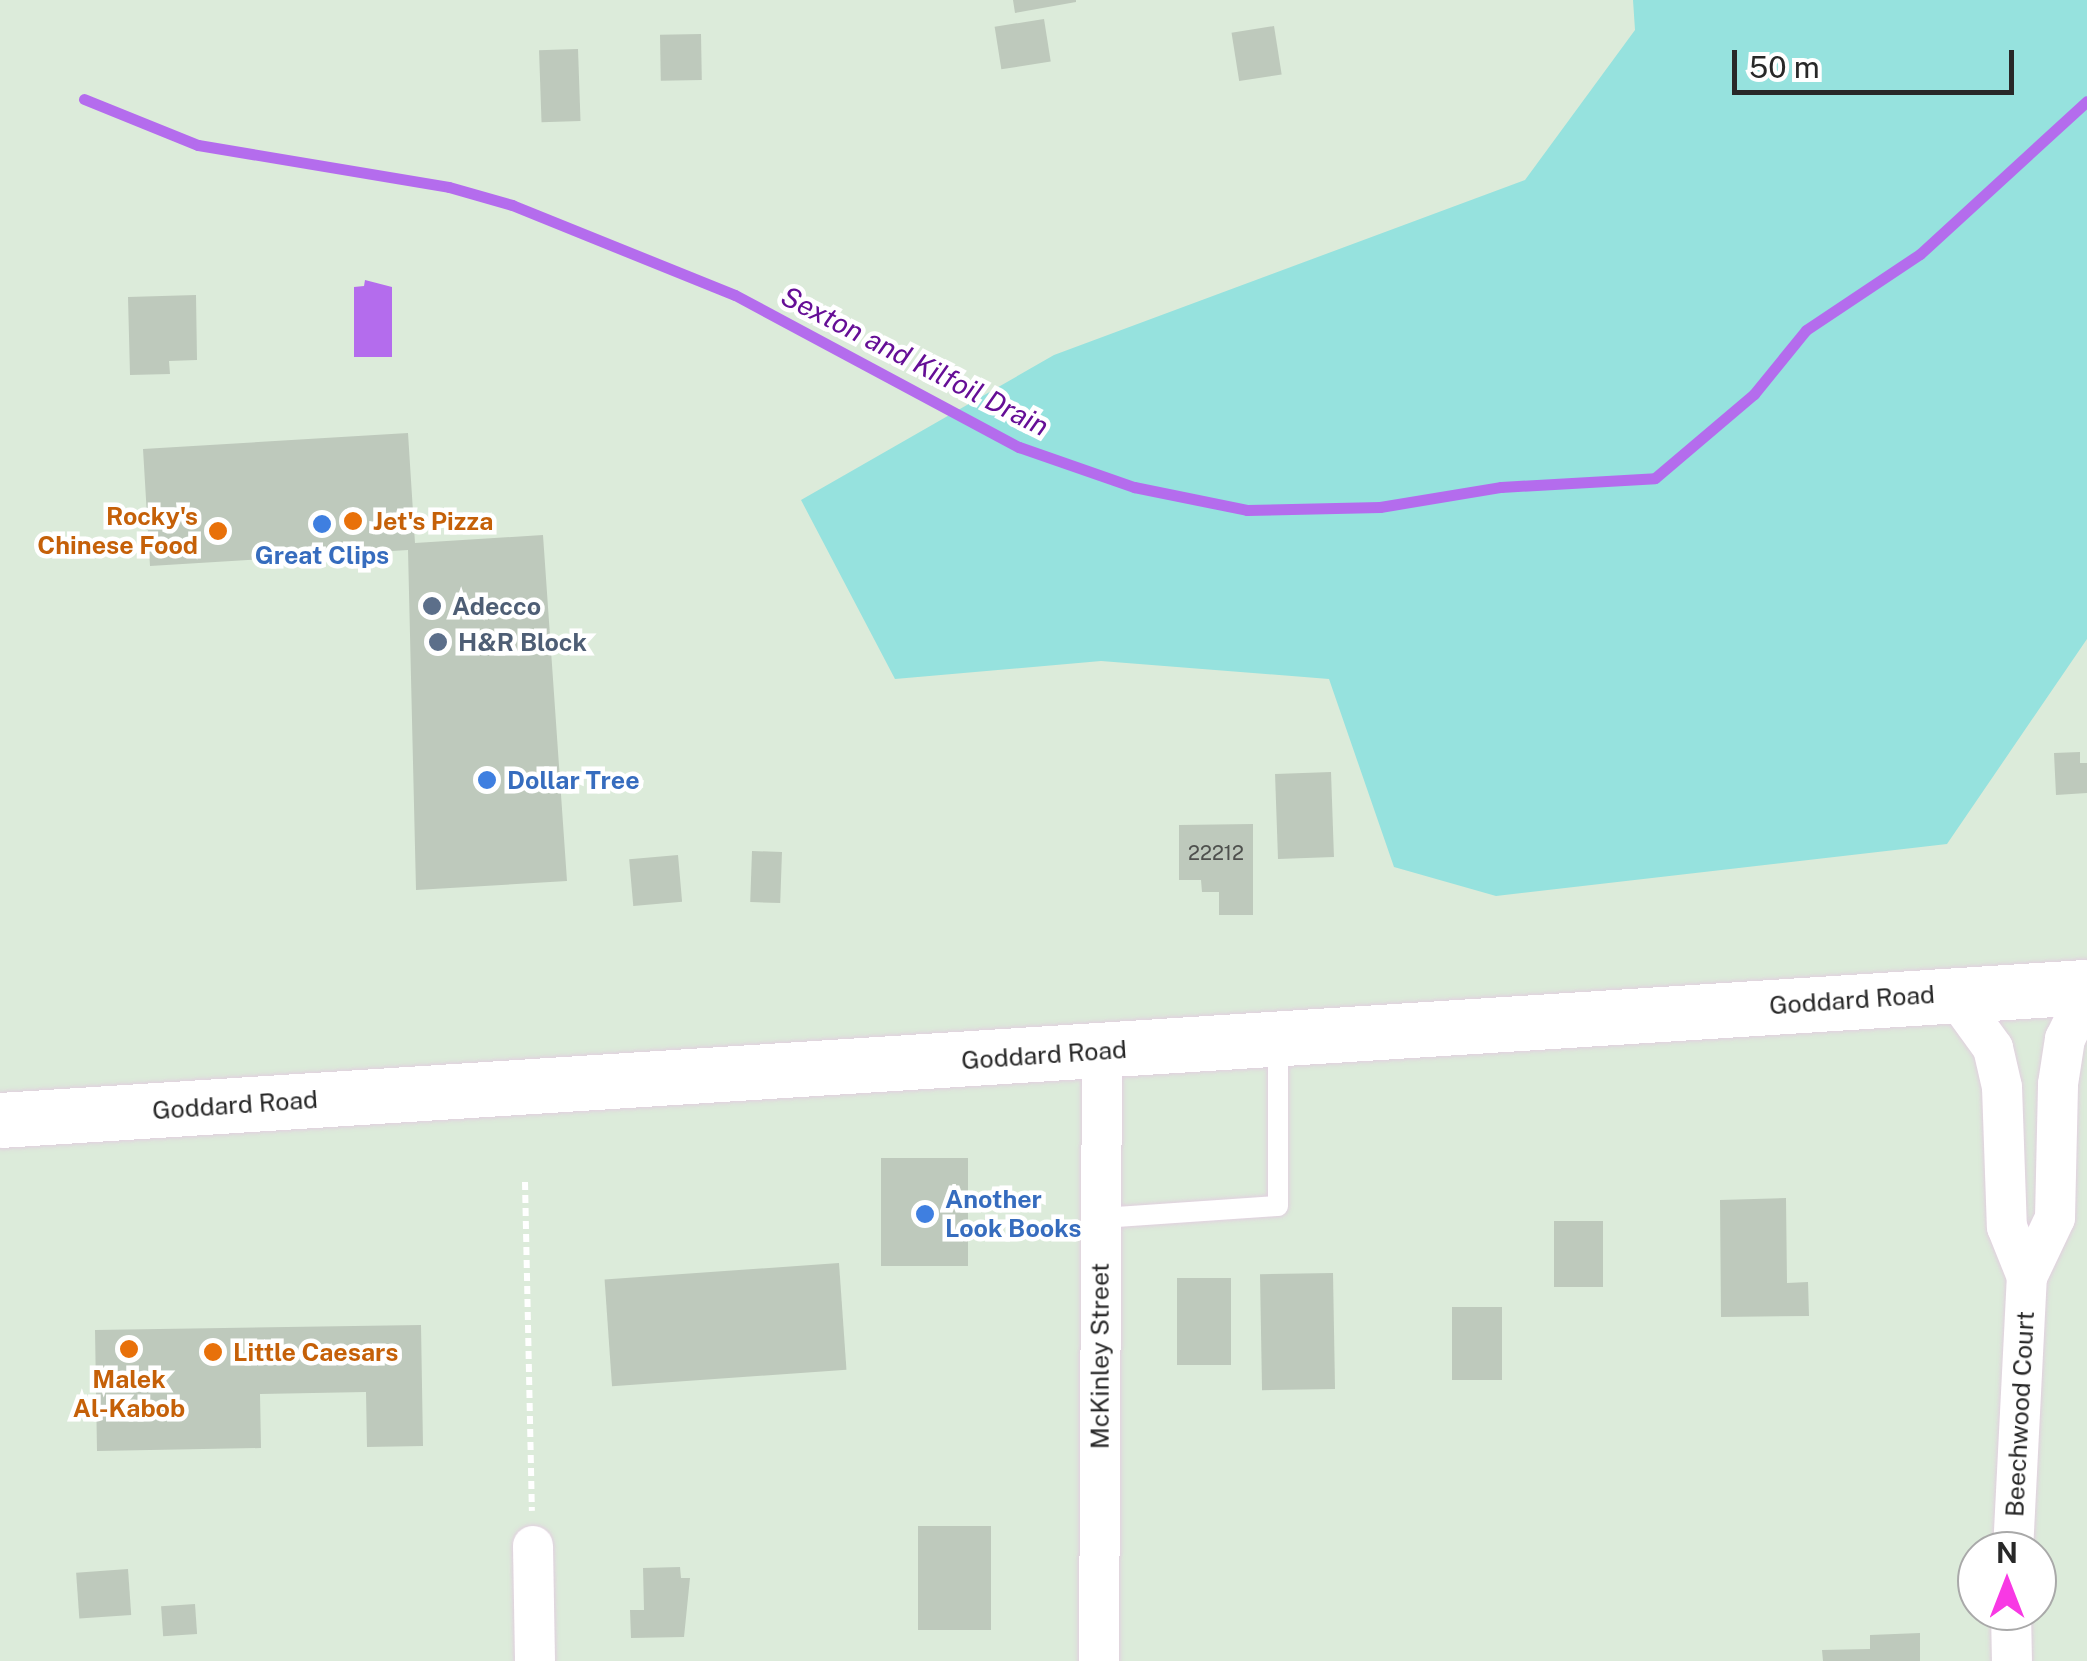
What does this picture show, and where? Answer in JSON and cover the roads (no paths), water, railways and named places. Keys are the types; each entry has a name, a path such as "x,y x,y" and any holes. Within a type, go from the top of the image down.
{"main road":[{"name":"Goddard Road","path":"0,1120 1278,1040 1952,993 2087,990"}],"street":[{"name":"Beechwood Court","path":"2013,1531 2028,1276 2055,1218 2060,1069 2065,1040 2087,990"},
{"name":"Beechwood Court","path":"1952,993 1992,1048 2002,1087 2006,1226 2028,1276"},
{"name":"McKinley Street","path":"1099,1661 1102,1051"},
{"path":"532,1546 534,1661"},
{"path":"2011,1631 2012,1661"}],"lane":[{"path":"1101,1218 1278,1206 1278,1040"}],"waterway":[{"name":"Sexton and Kilfoil Drain","path":"84,99 198,145 449,187 512,205 735,295 1019,447 1134,487 1247,510 1380,507 1501,487 1655,478 1754,394 1806,330 1920,254 2087,101"}],"place":[{"name":"Jet's Pizza","path":"353,521"},
{"name":"Great Clips","path":"322,524"},
{"name":"Rocky's Chinese Food","path":"218,531"},
{"name":"Adecco","path":"432,606"},
{"name":"H&R Block","path":"438,642"},
{"name":"Dollar Tree","path":"487,780"},
{"name":"Another Look Books","path":"925,1214"},
{"name":"Malek Al-Kabob","path":"129,1349"},
{"name":"Little Caesars","path":"213,1352"}]}
